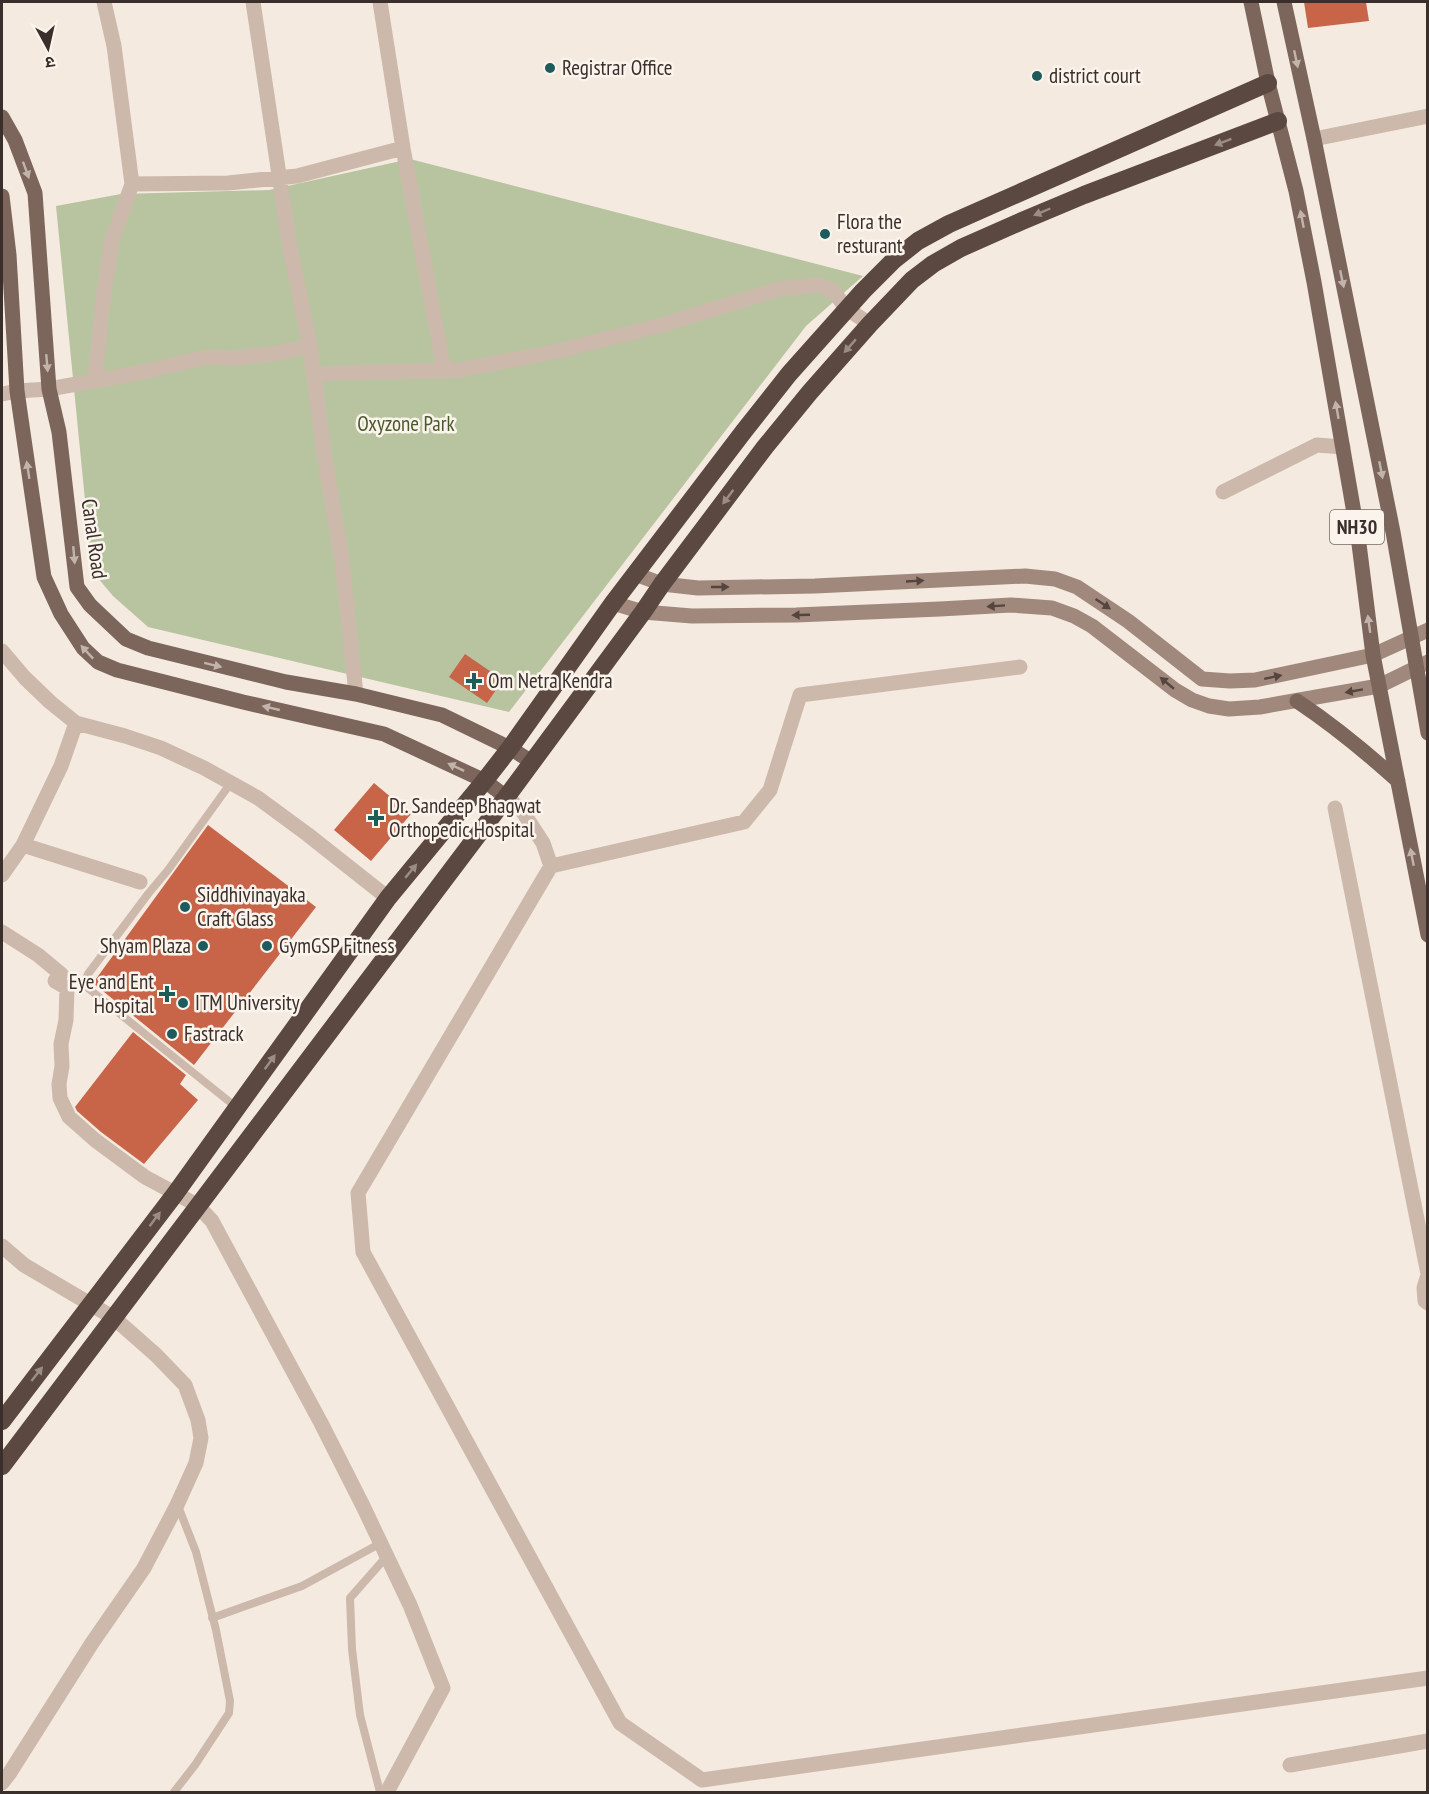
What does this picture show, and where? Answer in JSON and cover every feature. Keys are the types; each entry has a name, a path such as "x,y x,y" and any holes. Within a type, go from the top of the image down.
{"highway":[{"path":"3,1416 175,1194 388,898 485,781 613,603 744,431 789,374 847,309 894,260 918,241 949,224 1268,83"},
{"path":"2,1466 90,1346 114,1318 506,797 765,447 870,324 912,280 933,264 961,248 1084,195 1278,121"}],"main road":[{"name":"NH30","path":"1251,2 1268,83 1296,191 1358,536 1373,655 1428,935"},
{"name":"NH30","path":"1284,2 1314,139 1412,638 1422,665 1428,733"},
{"name":"Canal Road","path":"2,117 15,140 34,193 49,389 59,432 76,587 90,605 126,639 148,648 286,682 356,694 442,715 510,748 532,762"},
{"path":"2,196 9,255 9,393 44,577 61,614 82,648 98,662 117,670 384,734 485,781 506,797"},
{"path":"1297,701 1360,747 1398,781"}],"street":[{"path":"95,381 103,299 112,240 132,184 114,46 104,2"},
{"path":"253,2 290,248 310,346 342,560 356,694"},
{"path":"380,2 403,148 444,370"},
{"path":"1314,139 1428,116"},
{"path":"132,184 228,183 297,176 403,148"},
{"path":"314,374 459,370 558,351 662,325 779,289 819,285 833,291 847,309 870,324"},
{"path":"9,393 95,381 207,357 232,358 263,355 310,346"},
{"path":"1223,492 1317,445 1343,447"},
{"path":"635,574 662,585 698,588 1025,576 1055,579 1077,587 1111,609 1202,679 1230,681 1255,680 1373,655 1428,630"},
{"path":"613,603 643,612 692,616 1011,605 1052,608 1092,626 1175,690 1192,700 1209,706 1229,709 1260,707 1379,686 1422,665"},
{"path":"2,651 25,678 76,723 161,748 204,768 258,798 388,898"},
{"path":"1020,667 800,695 770,790 744,822 551,866 358,1192 363,1252 620,1724 702,1780 1428,1678"},
{"path":"2,875 23,845 61,766 76,723"},
{"path":"506,797 521,809 543,843 551,866"},
{"path":"1335,808 1428,1274 1424,1288 1425,1301 1428,1303"},
{"path":"23,845 140,882"},
{"path":"2,932 38,955 61,974 55,981 68,988 59,1084 60,1098 69,1117 95,1140 145,1177 197,1205 212,1221 321,1423 410,1605 443,1688 387,1792"},
{"path":"2,1246 24,1265 114,1318 156,1355 185,1385 193,1403 201,1438 196,1463 144,1568 2,1783"},
{"path":"1290,1765 1428,1741"}],"lane":[{"path":"230,784 168,870 88,974 85,982 89,989 237,1108"},
{"path":"174,1792 195,1765 229,1713 230,1691 196,1552 177,1505"},
{"path":"212,1618 302,1586 384,1550"},
{"path":"380,1792 360,1715 352,1649 350,1598 384,1550"}],"green space":[{"name":"Oxyzone Park","path":"410,159 863,276 806,326 509,712 148,627 113,596 92,571 56,206 121,194 269,190"}],"building":[{"path":"1304,2 1366,2 1369,21 1308,28"},
{"path":"465,654 503,680 487,703 449,677"},
{"path":"374,783 411,814 371,861 334,830"},
{"name":"Shyam Plaza","path":"208,825 316,907 194,1065 93,983"},
{"path":"133,1032 186,1075 180,1084 198,1100 144,1164 101,1132 75,1107"}],"place":[{"name":"Registrar Office","path":"550,68"},
{"name":"district court","path":"1037,76"},
{"name":"Flora the resturant","path":"825,234"},
{"name":"Om Netra Kendra","path":"474,681"},
{"name":"Dr. Sandeep Bhagwat Orthopedic Hospital","path":"376,818"},
{"name":"Siddhivinayaka Craft Glass","path":"185,907"},
{"name":"Shyam Plaza","path":"203,946"},
{"name":"GymGSP Fitness","path":"267,946"},
{"name":"Eye and Ent Hospital","path":"167,994"},
{"name":"ITM University","path":"183,1003"},
{"name":"Fastrack","path":"172,1034"}]}
